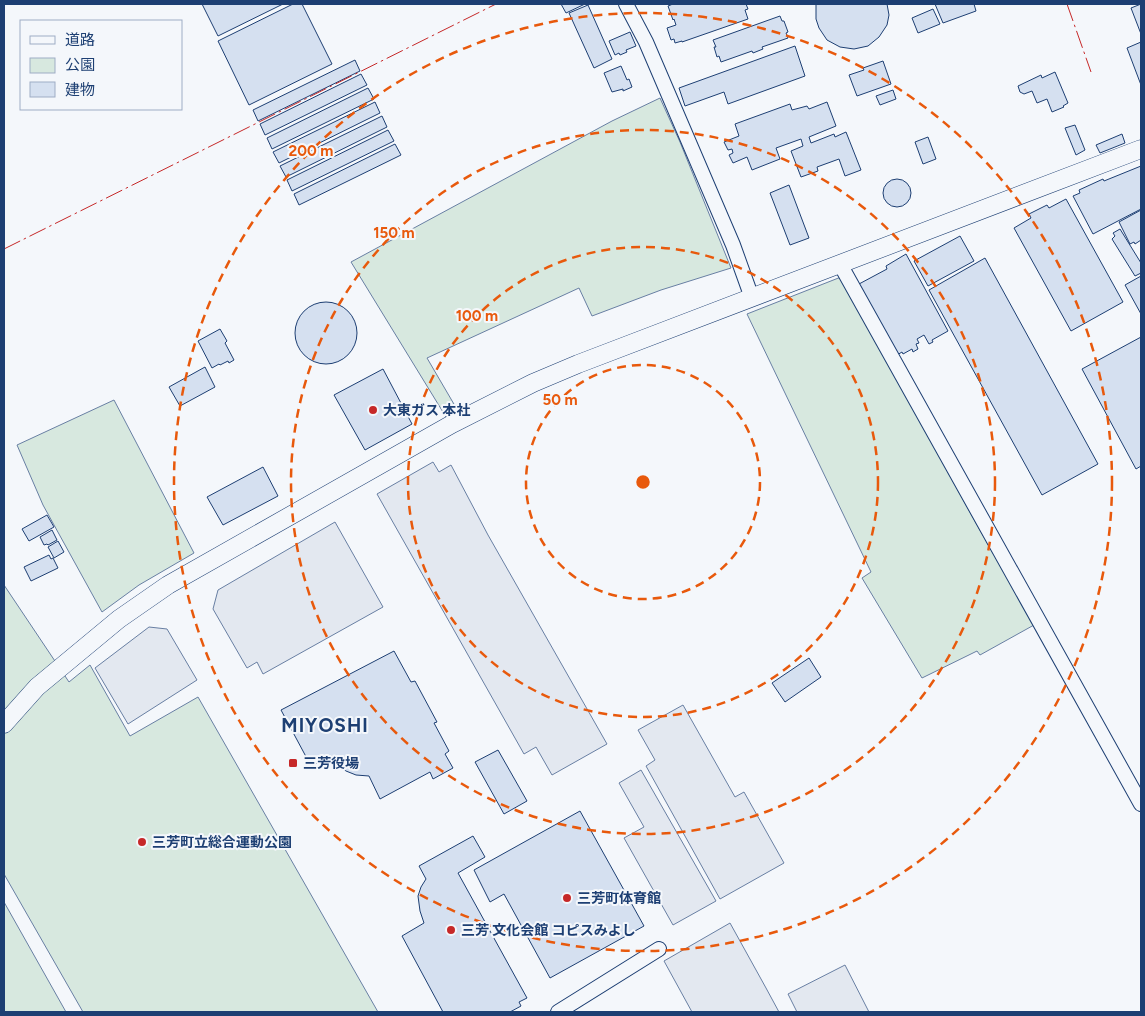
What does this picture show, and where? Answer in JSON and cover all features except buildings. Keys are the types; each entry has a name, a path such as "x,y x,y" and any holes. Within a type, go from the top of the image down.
{"street":[{"path":"626,4 646,42 734,245 752,298"},
{"path":"4,724 37,687 52,674 119,619 177,580 452,424 532,383 1141,149"},
{"path":"840,264 1141,804"},
{"path":"558,1012 659,949"}],"green space":[{"path":"660,98 731,268 661,290 592,316 579,288 427,358 458,411 446,417 351,262 612,121"},
{"path":"841,277 1034,625 980,655 977,651 922,678 862,578 871,572 747,314"},
{"path":"114,400 194,553 139,585 102,612 43,505 17,445"},
{"name":"三芳町立総合運動公園","path":"4,585 69,682 90,665 130,736 198,697 378,1012 83,1012 4,874"},
{"path":"4,902 66,1012 4,1012"}],"shaded area":[{"path":"433,462 439,472 451,465 488,535 607,744 552,775 536,747 524,754 377,494"},
{"path":"335,522 383,607 263,674 257,662 247,668 213,609 218,590"},
{"path":"149,627 167,629 197,680 128,724 95,668"},
{"path":"683,705 735,797 744,792 784,863 720,899 646,766 655,760 638,730"},
{"path":"641,770 716,901 673,925 624,838 644,827 619,783"},
{"path":"730,923 779,1012 692,1012 664,961"},
{"path":"845,965 869,1012 797,1012 788,994"}],"power":[{"path":"4,249 496,4"},
{"path":"1067,4 1091,72"}],"place":[{"name":"大東ガス 本社","path":"373,410"},
{"name":"三芳役場","path":"293,763"},
{"name":"三芳町立総合運動公園","path":"142,842"},
{"name":"三芳町体育館","path":"567,898"},
{"name":"三芳 文化会館 コピスみよし","path":"451,930"}],"district":[{"name":"MIYOSHI","path":"325,725"}]}
